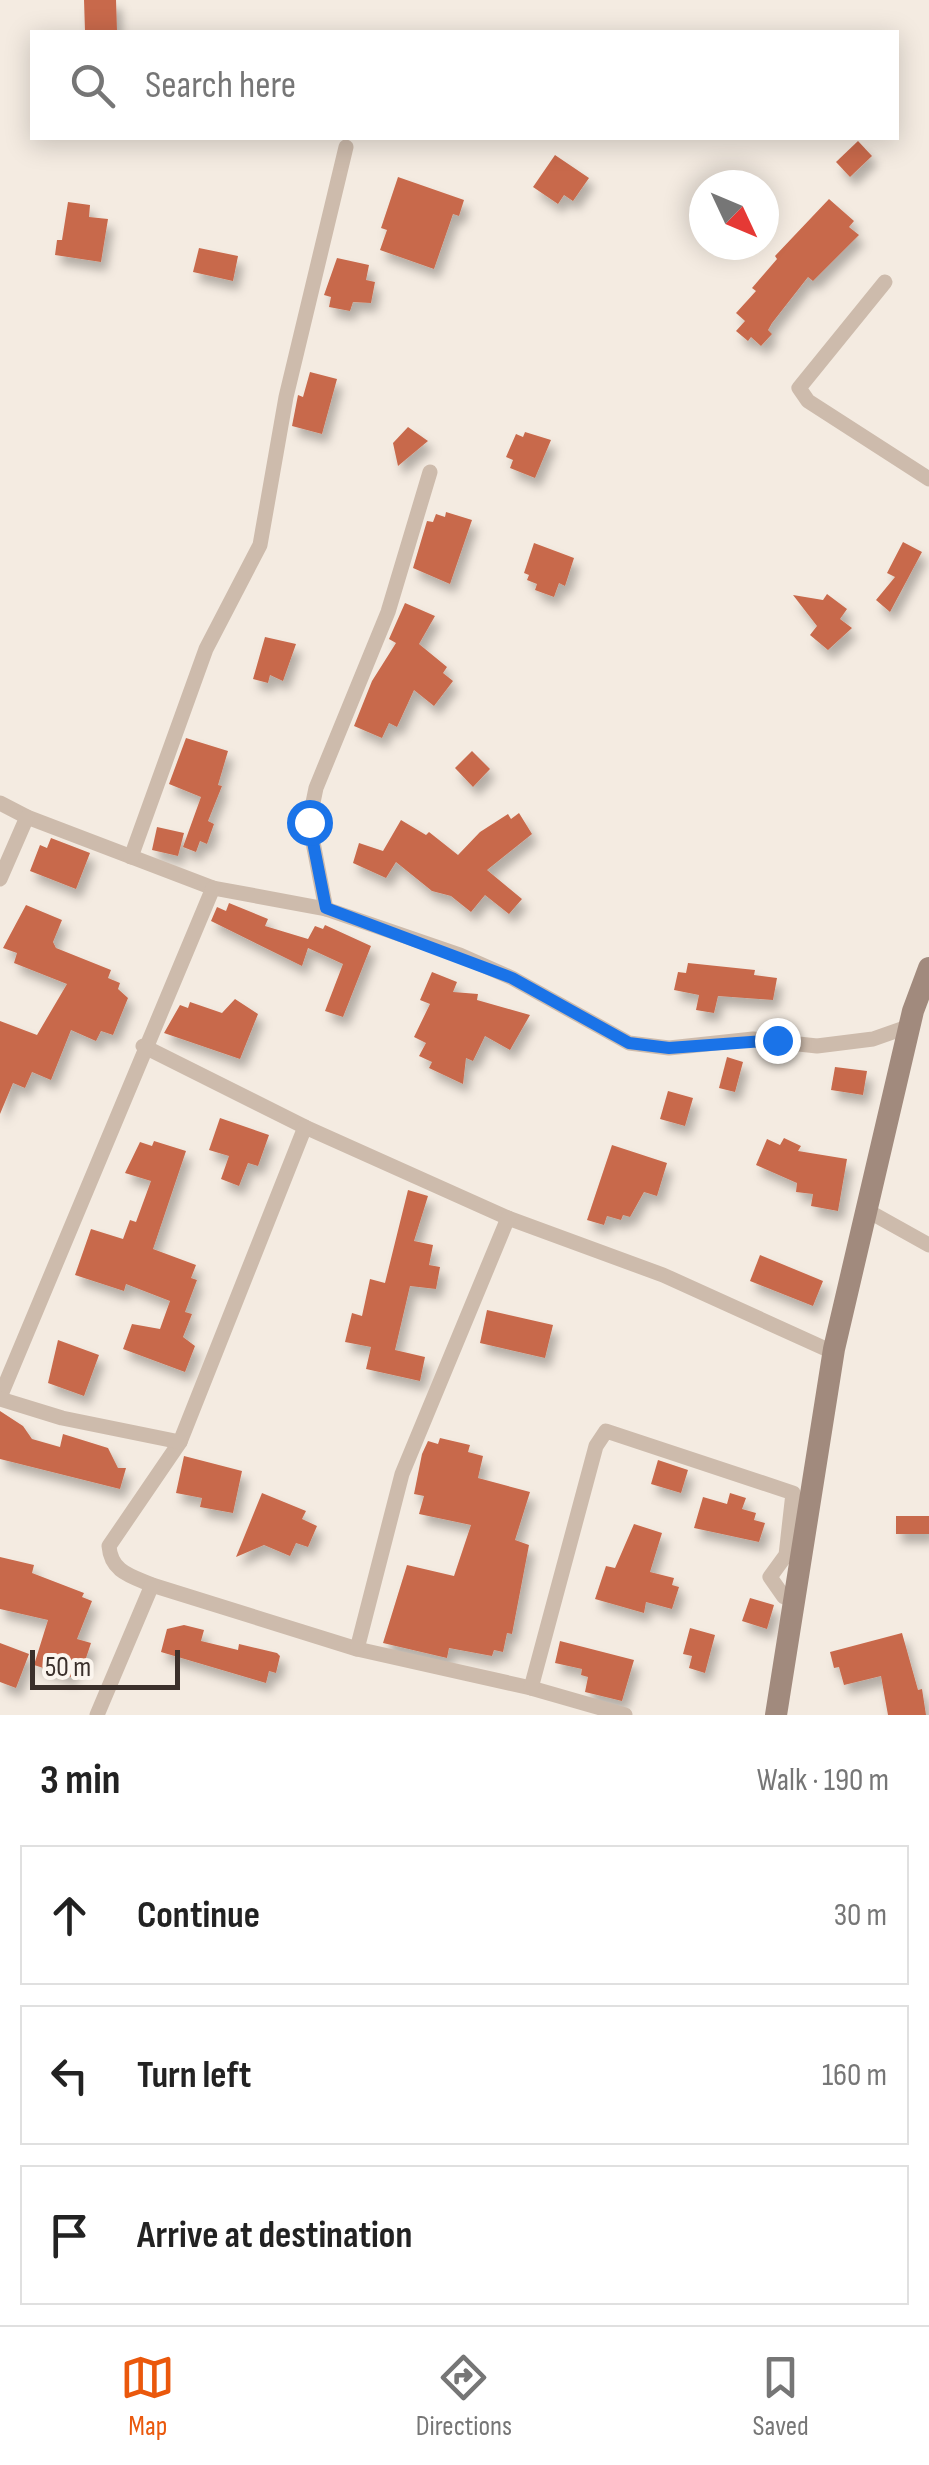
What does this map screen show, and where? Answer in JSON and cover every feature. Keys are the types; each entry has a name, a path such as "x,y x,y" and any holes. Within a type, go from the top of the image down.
{"street":[{"path":"131,857 206,649 260,545 286,397 346,147"},
{"path":"885,282 799,388 808,401 929,479"},
{"path":"326,908 309,822 316,788 388,612 430,472"},
{"path":"0,802 27,817 212,888 326,908 512,978 629,1043 669,1048 777,1040 817,1046 873,1039 917,1018"},
{"path":"0,879 27,817"},
{"path":"180,1442 62,1418 0,1398 143,1046 212,888"},
{"path":"776,1715 834,1349 929,968"},
{"path":"143,1046 305,1126 508,1218 664,1275 834,1349"},
{"path":"305,1126 180,1442 109,1546 111,1560 121,1572 152,1585 357,1649 531,1688 624,1715"},
{"path":"868,1211 929,1245"},
{"path":"357,1649 402,1474 508,1218"},
{"path":"531,1688 596,1446 606,1431 793,1493 786,1556 770,1577 774,1588 796,1599"},
{"path":"97,1715 152,1585"}],"building":[{"path":"84,0 116,0 117,30 85,30"},
{"path":"858,141 872,156 850,177 836,162"},
{"path":"555,155 589,178 573,201 564,195 558,204 533,187"},
{"path":"398,177 464,200 459,216 453,214 434,269 380,250 387,230 381,228"},
{"path":"829,199 854,221 849,227 859,235 813,281 808,277 772,323 768,330 772,334 761,346 736,331 745,321 736,313 756,291 752,288 779,260 779,252"},
{"path":"68,202 90,205 89,217 108,219 101,262 55,255 57,240 62,240"},
{"path":"199,248 238,256 233,281 193,272"},
{"path":"337,258 369,265 366,280 375,282 371,303 353,302 350,311 329,307 331,297 324,295"},
{"path":"310,372 337,379 322,434 292,426 298,395 303,397"},
{"path":"408,427 428,441 398,466 393,443"},
{"path":"525,432 551,440 535,478 510,468 513,460 506,457 516,434 523,437"},
{"path":"446,512 472,520 450,584 413,568 427,521 433,522 436,514 445,517"},
{"path":"903,542 922,552 890,612 876,600 895,577 887,573"},
{"path":"534,543 574,558 565,586 559,583 554,597 535,590 537,584 527,580 529,575 524,573"},
{"path":"827,594 847,609 840,619 852,628 828,650 810,635 817,626 793,595 823,600"},
{"path":"405,603 435,616 419,644 447,667 443,673 453,681 434,706 414,690 397,727 389,723 382,738 354,726 372,681 396,643 389,639"},
{"path":"265,637 296,644 283,681 270,675 268,683 253,679"},
{"path":"186,738 228,751 218,785 222,786 208,821 214,824 207,844 200,841 196,852 183,847 201,797 169,784"},
{"path":"472,751 490,769 473,787 455,768"},
{"path":"519,813 532,834 487,870 522,899 509,914 485,895 471,912 451,896 432,891 396,862 386,878 353,863 359,843 383,851 401,820 426,835 429,832 458,855 480,832 508,814 511,819"},
{"path":"157,827 184,833 178,856 152,850"},
{"path":"51,838 90,853 76,889 30,871 40,845 47,848"},
{"path":"229,903 268,919 265,926 308,939 315,926 323,929 325,925 371,946 343,1017 325,1011 343,964 308,948 302,966 211,921 217,907 226,911"},
{"path":"26,905 62,920 53,942 56,948 111,970 108,978 120,983 118,989 128,998 113,1035 101,1031 96,1041 71,1030 51,1080 32,1072 25,1088 13,1083 0,1114 0,1021 37,1035 67,984 14,963 17,953 3,948"},
{"path":"688,963 755,970 754,975 777,978 773,1000 718,996 714,1013 696,1010 699,995 674,990 678,972 686,973"},
{"path":"432,972 457,982 453,992 478,994 477,1000 530,1015 510,1050 485,1036 473,1061 466,1058 463,1084 429,1068 432,1062 419,1056 426,1043 414,1037 430,1004 420,1000"},
{"path":"235,999 258,1014 240,1059 164,1033 180,1005 188,1008 190,1002 222,1013"},
{"path":"727,1057 743,1062 735,1092 719,1088"},
{"path":"835,1067 867,1071 863,1095 831,1090"},
{"path":"668,1091 693,1098 685,1126 660,1119"},
{"path":"220,1118 269,1135 258,1166 248,1163 239,1186 221,1179 229,1156 209,1150"},
{"path":"784,1138 801,1146 798,1151 847,1159 838,1211 811,1206 813,1194 796,1192 797,1183 756,1165 767,1139 780,1145"},
{"path":"154,1141 186,1151 153,1249 196,1265 191,1278 197,1280 185,1312 192,1314 183,1337 195,1346 185,1372 123,1349 132,1324 160,1329 170,1301 126,1284 124,1291 75,1275 91,1229 123,1239 130,1220 136,1222 151,1181 125,1173 140,1142 152,1146"},
{"path":"612,1145 667,1163 657,1196 644,1192 630,1217 623,1215 621,1220 607,1216 604,1225 587,1220"},
{"path":"408,1190 428,1196 414,1241 433,1245 429,1265 440,1267 436,1289 410,1286 395,1350 425,1357 420,1381 366,1369 371,1347 345,1342 352,1313 362,1316 370,1279 385,1283"},
{"path":"760,1255 823,1281 813,1306 750,1281"},
{"path":"487,1310 553,1325 545,1358 480,1343"},
{"path":"58,1340 99,1355 84,1396 48,1383"},
{"path":"0,1411 23,1426 32,1439 60,1447 63,1434 108,1448 118,1468 126,1468 120,1489 0,1459"},
{"path":"440,1438 470,1445 468,1452 483,1456 478,1478 530,1492 515,1540 529,1545 512,1634 507,1633 503,1652 494,1650 492,1656 449,1648 447,1658 383,1643 407,1565 454,1576 471,1525 419,1514 424,1496 414,1494 422,1454 428,1441 438,1444"},
{"path":"184,1456 242,1471 233,1513 200,1507 202,1498 176,1493"},
{"path":"658,1460 688,1470 681,1493 651,1484"},
{"path":"262,1493 306,1511 302,1519 317,1526 308,1547 296,1543 290,1556 264,1545 236,1557"},
{"path":"730,1493 746,1498 742,1509 756,1513 754,1520 765,1523 759,1542 694,1528 703,1497 727,1504"},
{"path":"896,1516 929,1516 929,1534 896,1534"},
{"path":"634,1524 662,1533 650,1572 674,1578 672,1585 679,1587 672,1609 646,1602 644,1613 595,1599 606,1566 615,1568"},
{"path":"0,1557 34,1565 32,1573 84,1593 82,1597 92,1601 77,1639 91,1643 83,1667 75,1664 71,1677 34,1665 48,1620 0,1609"},
{"path":"750,1598 774,1605 767,1629 742,1621"},
{"path":"184,1625 204,1630 201,1641 238,1650 239,1644 277,1653 280,1656 276,1673 269,1671 266,1683 161,1652 167,1629"},
{"path":"690,1628 715,1635 705,1673 689,1668 692,1656 683,1654"},
{"path":"902,1633 918,1690 922,1689 926,1715 888,1715 881,1676 844,1685 839,1667 834,1668 830,1652"},
{"path":"560,1641 634,1660 622,1701 585,1692 588,1677 581,1675 582,1669 555,1663"},
{"path":"0,1643 29,1654 16,1688 0,1682"}],"route":[{"path":"309,822 326,908 460,955 512,978 629,1043 669,1048 777,1040"}]}
